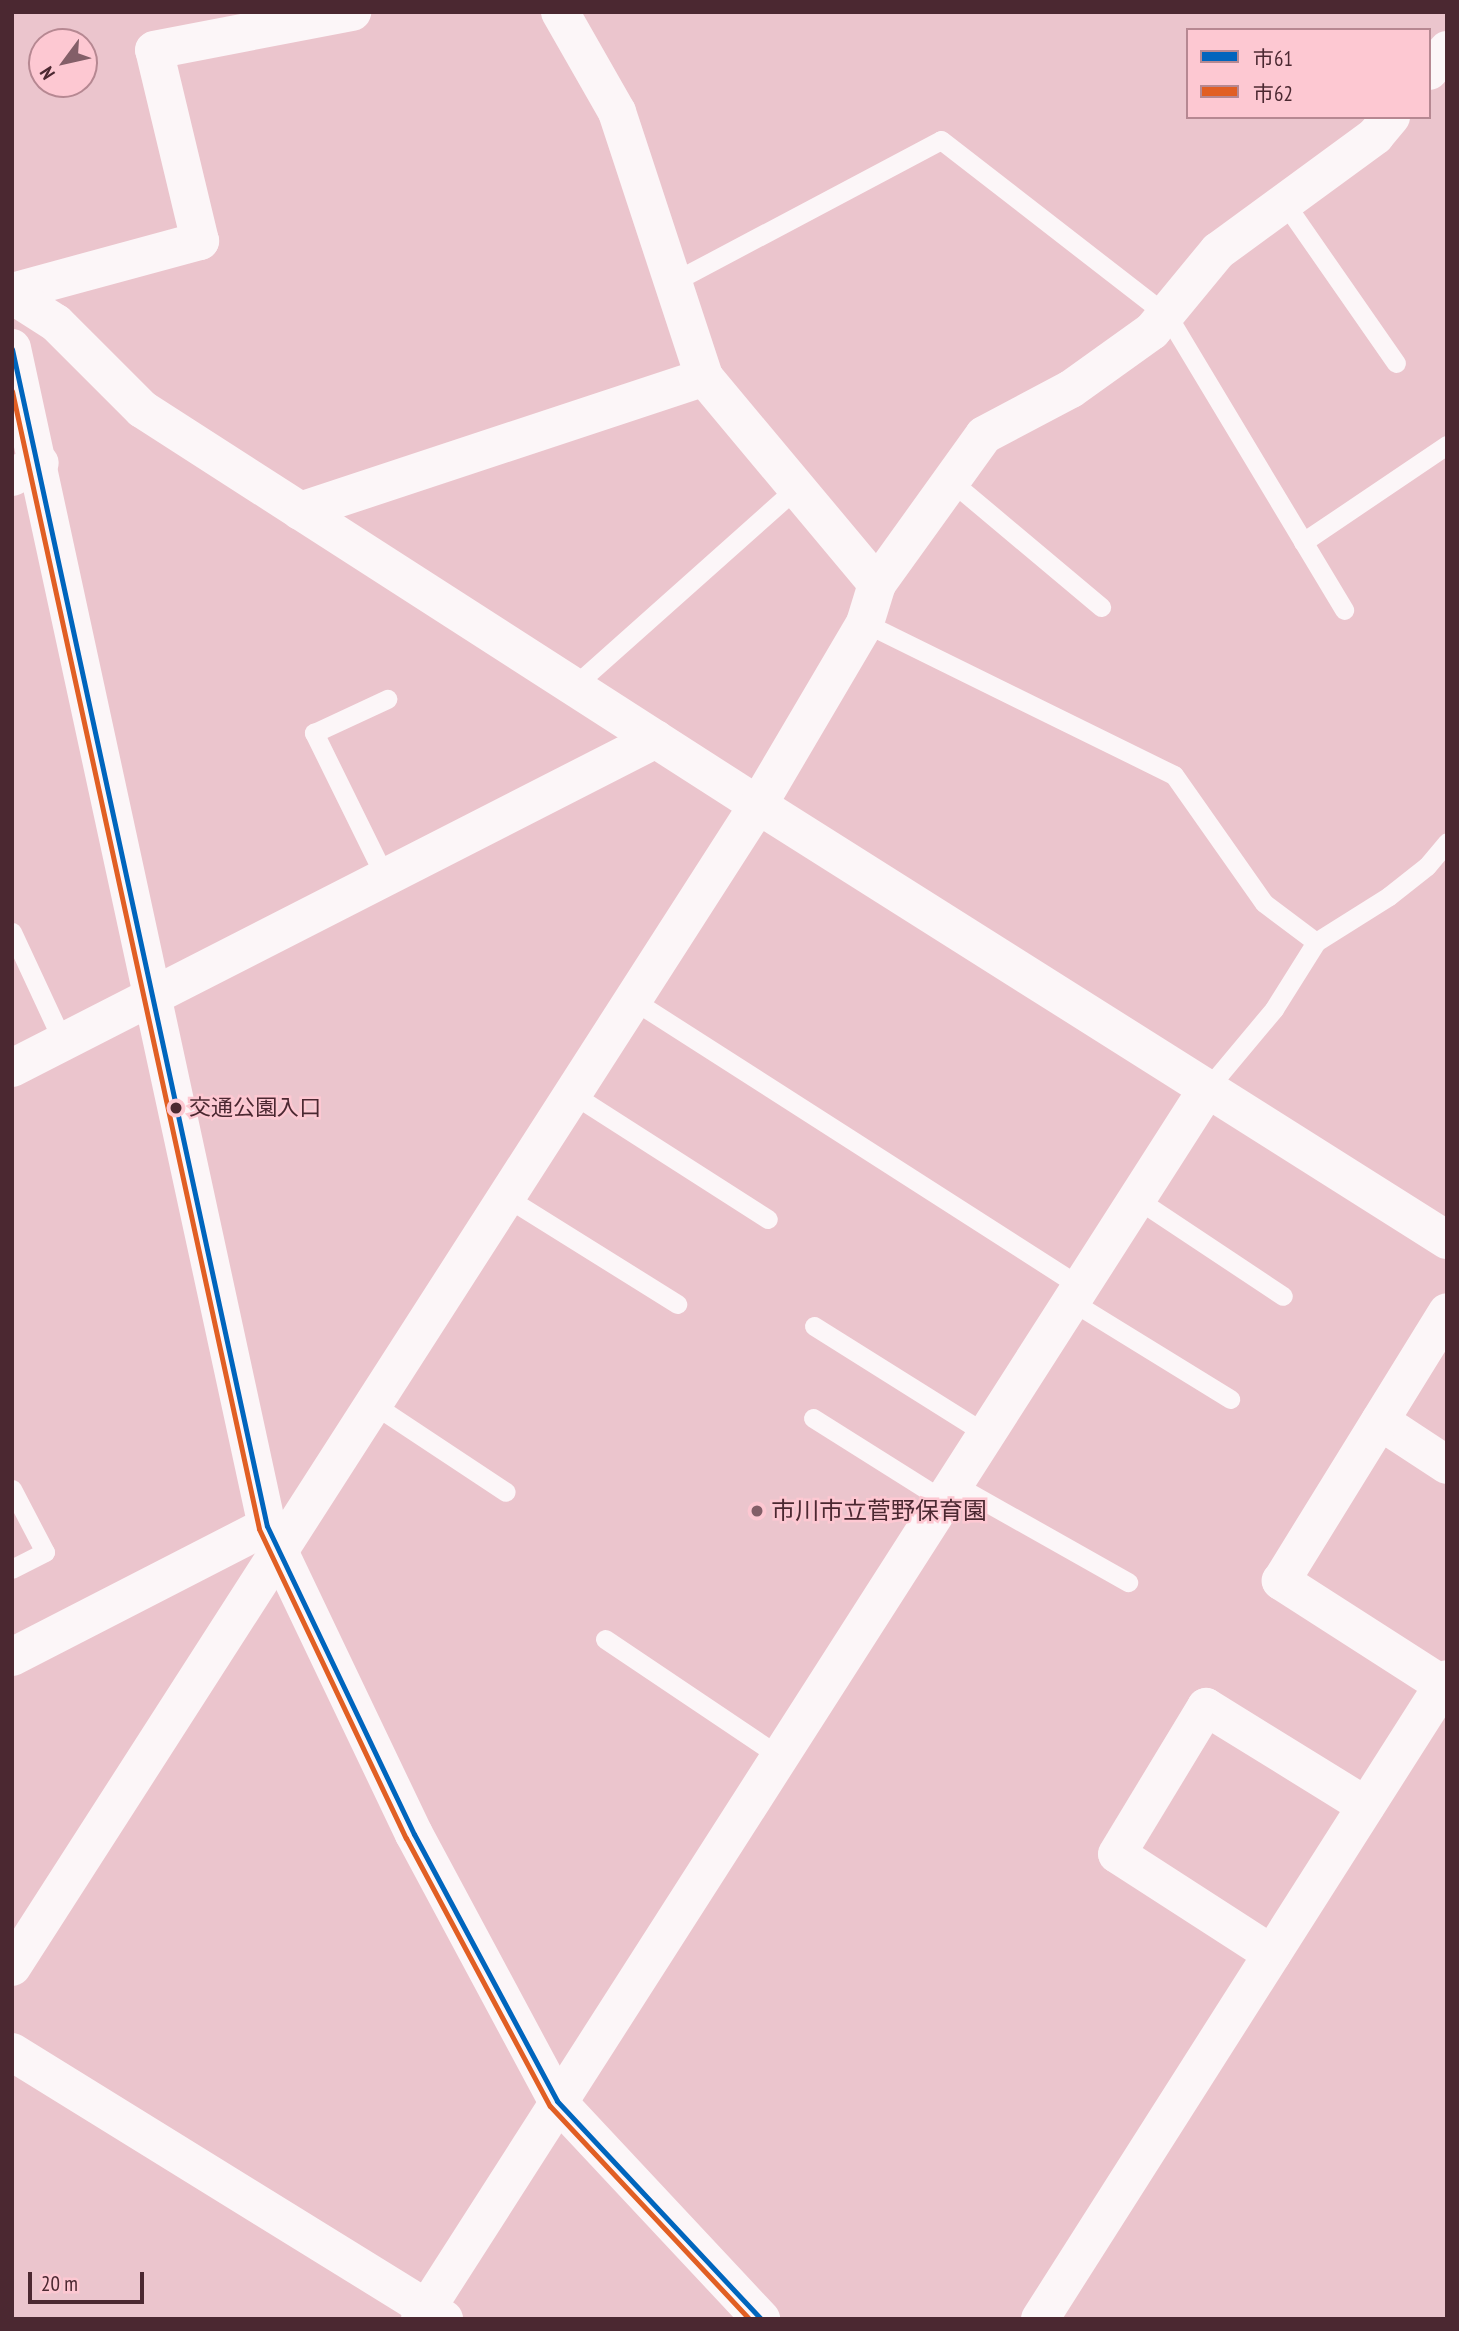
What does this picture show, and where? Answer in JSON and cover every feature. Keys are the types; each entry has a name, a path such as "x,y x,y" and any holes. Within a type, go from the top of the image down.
{"street":[{"path":"12,293 200,241 154,50 352,12"},
{"path":"560,12 617,112 704,377 877,584"},
{"path":"1431,69 1447,50"},
{"path":"12,1967 273,1538 373,1404 758,805 865,623 877,584 984,435 1071,389 1152,331 1218,251 1375,136 1389,119"},
{"path":"12,293 56,323 142,409 758,805 1208,1088 1441,1229"},
{"path":"12,348 26,470 152,997 273,1538 414,1834 557,2101 761,2319"},
{"path":"300,511 704,377"},
{"path":"12,1068 656,740"},
{"path":"12,2052 430,2315 557,2101 1208,1088"},
{"path":"1040,2319 1445,1682 1281,1581 1447,1312"},
{"path":"1380,1421 1447,1465"},
{"path":"12,1657 273,1538"},
{"path":"1272,1954 1117,1854 1206,1707 1366,1806"}],"lane":[{"path":"673,282 941,140 1167,315 1344,610"},
{"path":"1284,202 1396,363"},
{"path":"1303,542 1447,445"},
{"path":"951,481 1101,607"},
{"path":"573,687 795,489"},
{"path":"865,623 1174,775 1264,903 1316,942"},
{"path":"385,877 314,733 387,699"},
{"path":"1208,1088 1274,1009 1316,942 1388,897 1427,866 1447,842"},
{"path":"12,932 63,1042"},
{"path":"633,1000 1230,1399"},
{"path":"574,1094 768,1219"},
{"path":"506,1197 677,1304"},
{"path":"1137,1199 1283,1296"},
{"path":"814,1326 986,1434"},
{"path":"373,1404 506,1492"},
{"path":"813,1418 948,1492 1128,1582"},
{"path":"12,1489 45,1552 12,1569"},
{"path":"605,1639 779,1756"}],"transit line":[{"name":"市61","path":"12,349 267,1526 414,1834 557,2101 761,2319"},
{"name":"市62","path":"12,391 259,1529 406,1838 550,2106 749,2319"}],"place":[{"name":"交通公園入口","path":"176,1108"},
{"name":"市川市立菅野保育園","path":"757,1511"}]}
